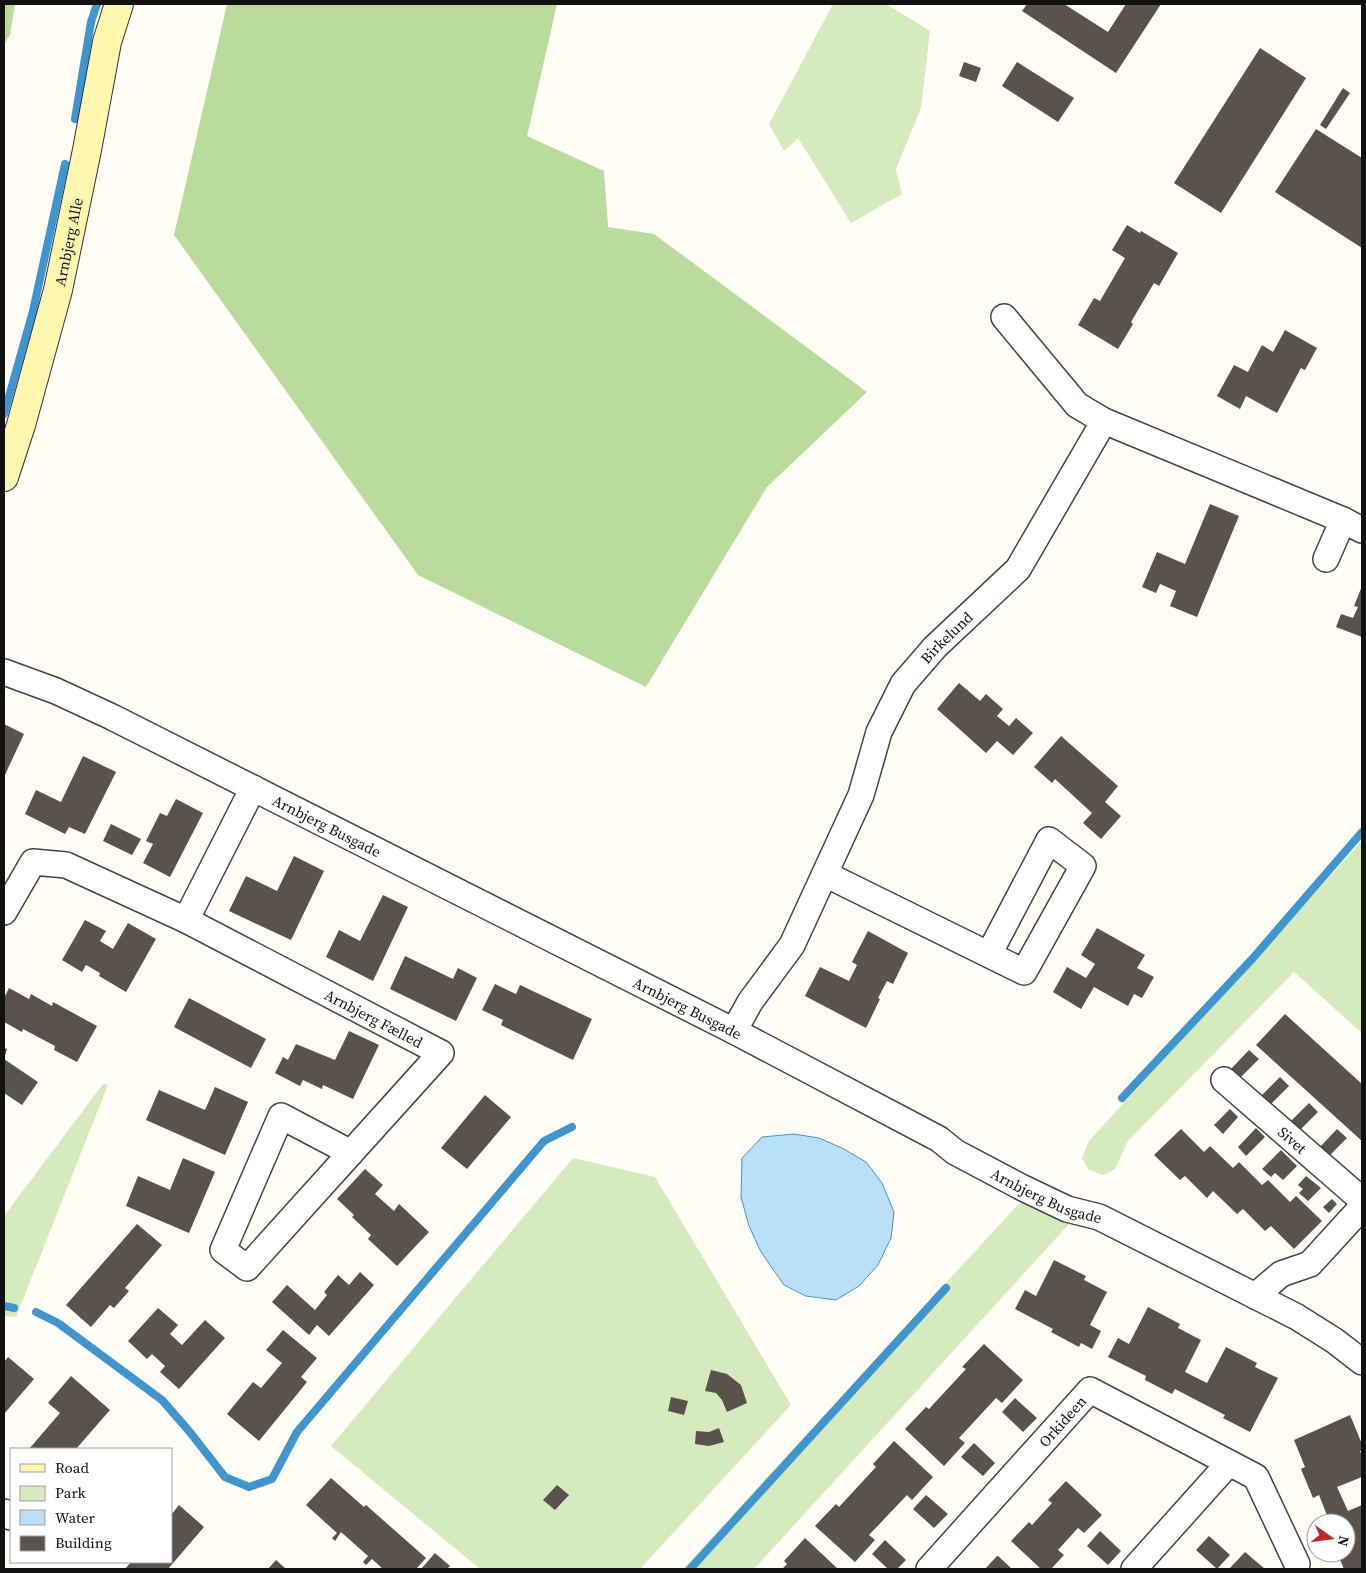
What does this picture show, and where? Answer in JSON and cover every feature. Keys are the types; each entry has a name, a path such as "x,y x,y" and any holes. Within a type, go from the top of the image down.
{"street":[{"name":"Arnbjerg Alle","path":"4,477 21,425 58,290 107,42 118,4"},
{"path":"1004,317 1077,405 1104,421 1353,525 1326,559"},
{"name":"Birkelund","path":"734,1031 750,1002 792,945 861,794 879,732 903,684 934,647 1018,569 1104,421"},
{"name":"Arnbjerg Busgade","path":"4,672 56,691 112,717 734,1031 939,1139 955,1152 1021,1187 1067,1209 1099,1217 1297,1317 1362,1362"},
{"path":"186,920 253,788"},
{"path":"825,874 1024,972 1083,866 1048,840 989,954"},
{"name":"Arnbjerg Fælled","path":"4,912 33,862 66,865 186,920 441,1053 351,1153 247,1268 223,1250 281,1116 351,1153"},
{"name":"Sivet","path":"1224,1080 1362,1200"},
{"path":"1255,1296 1281,1274 1310,1264 1362,1207"},
{"name":"Orkideen","path":"929,1569 1090,1390 1256,1477 1297,1564"},
{"path":"1134,1569 1229,1463"}],"green space":[{"path":"4,4 15,4 10,35 4,44"},
{"path":"227,4 557,4 527,136 604,171 608,227 654,234 867,392 767,487 646,687 418,575 174,235"},
{"path":"833,4 886,4 930,31 921,108 896,169 902,194 851,223 798,138 784,151 769,124"},
{"path":"1362,841 1362,1033 1294,972 1128,1141 1115,1169 1103,1175 1088,1169 1082,1158 1089,1141"},
{"path":"103,1084 108,1085 16,1317 4,1316 4,1216"},
{"path":"573,1158 655,1177 791,1405 640,1569 480,1569 331,1446"},
{"path":"1024,1198 1071,1222 754,1569 683,1569"}],"water":[{"path":"794,1134 819,1138 842,1148 866,1162 882,1183 894,1212 891,1238 878,1265 859,1286 836,1300 806,1296 784,1285 761,1252 749,1226 741,1197 742,1158 762,1137"}],"building":[{"path":"1027,4 1064,4 1108,32 1126,4 1161,4 1116,73 1022,11"},
{"path":"1260,48 1306,78 1221,213 1174,183"},
{"path":"964,62 981,68 976,82 959,76"},
{"path":"1017,62 1074,98 1058,122 1002,86"},
{"path":"1343,88 1350,93 1326,129 1320,125"},
{"path":"1316,129 1362,158 1362,248 1275,192"},
{"path":"1127,225 1178,253 1159,286 1154,283 1131,322 1133,324 1118,349 1078,325 1094,298 1100,301 1125,258 1112,250"},
{"path":"1285,330 1317,348 1305,370 1301,368 1277,413 1246,396 1240,409 1217,396 1234,365 1248,372 1262,345 1273,352"},
{"path":"1210,504 1239,516 1197,617 1170,606 1176,591 1160,584 1156,593 1142,587 1157,552 1185,564"},
{"path":"1362,586 1362,637 1336,627 1341,614 1353,618 1358,607 1354,606"},
{"path":"959,683 980,701 986,694 1003,709 997,716 1009,726 1016,718 1033,733 1013,755 997,741 986,753 937,709"},
{"path":"4,724 24,734 4,777"},
{"path":"1061,736 1118,786 1105,802 1121,816 1101,839 1083,823 1092,813 1055,779 1052,783 1034,767"},
{"path":"83,756 116,772 85,834 69,827 65,834 25,814 36,790 61,802"},
{"path":"176,799 203,813 170,877 143,863 153,844 146,841 160,813 167,816"},
{"path":"111,824 141,839 132,855 103,841"},
{"path":"294,856 324,871 291,940 229,911 246,876 277,891"},
{"path":"383,895 408,907 373,981 326,957 339,930 360,941"},
{"path":"85,920 106,931 100,941 113,949 128,923 156,939 126,992 99,976 100,973 86,965 82,972 62,960"},
{"path":"1097,928 1145,955 1137,968 1154,977 1142,998 1134,994 1128,1006 1094,987 1081,1009 1053,992 1067,967 1086,978 1095,964 1081,955"},
{"path":"868,931 908,953 893,984 887,981 866,1028 805,996 820,967 849,981 857,965 852,962"},
{"path":"405,956 453,979 458,968 477,978 456,1021 390,989"},
{"path":"495,984 516,994 520,985 592,1019 573,1060 501,1025 503,1020 482,1010"},
{"path":"9,988 29,999 31,994 52,1006 53,1002 97,1026 77,1062 54,1050 55,1046 23,1029 22,1032 4,1022 4,998"},
{"path":"189,998 266,1039 251,1068 174,1027"},
{"path":"1285,1014 1362,1084 1362,1141 1256,1045"},
{"path":"349,1031 379,1045 353,1099 323,1085 322,1089 303,1080 300,1086 275,1073 283,1057 288,1060 296,1044 335,1060"},
{"path":"4,1048 7,1049 4,1059"},
{"path":"1249,1050 1259,1059 1240,1078 1231,1069"},
{"path":"4,1059 38,1082 22,1105 4,1093"},
{"path":"1280,1077 1289,1086 1270,1105 1261,1096"},
{"path":"215,1087 248,1102 225,1155 146,1120 159,1090 205,1110"},
{"path":"485,1095 511,1117 467,1169 441,1148"},
{"path":"1309,1103 1318,1112 1299,1131 1290,1122"},
{"path":"1230,1109 1238,1117 1223,1134 1214,1125"},
{"path":"1256,1128 1265,1137 1246,1156 1238,1147"},
{"path":"1181,1129 1204,1152 1210,1146 1233,1168 1239,1162 1262,1185 1268,1180 1290,1202 1296,1196 1322,1221 1294,1249 1271,1226 1265,1231 1243,1209 1237,1214 1213,1191 1207,1198 1185,1176 1180,1180 1154,1155"},
{"path":"1337,1129 1347,1138 1328,1157 1319,1148"},
{"path":"1281,1150 1297,1166 1283,1180 1275,1173 1271,1177 1262,1169"},
{"path":"183,1158 215,1172 189,1233 126,1206 138,1176 170,1190"},
{"path":"365,1169 383,1185 375,1194 394,1211 399,1204 429,1232 397,1266 368,1239 371,1235 337,1199"},
{"path":"1306,1176 1321,1188 1308,1201 1299,1193 1303,1189 1298,1185"},
{"path":"1332,1199 1337,1204 1329,1213 1323,1207"},
{"path":"137,1224 162,1245 125,1288 129,1291 114,1308 110,1305 91,1327 66,1305"},
{"path":"1054,1260 1086,1276 1084,1280 1107,1292 1090,1325 1101,1331 1092,1349 1081,1343 1079,1347 1051,1332 1053,1329 1015,1309 1025,1290 1036,1296"},
{"path":"360,1272 374,1285 329,1336 317,1325 309,1335 272,1302 287,1285 315,1310 327,1295 324,1292 338,1275 349,1285"},
{"path":"1148,1307 1180,1324 1178,1328 1201,1340 1185,1372 1207,1383 1226,1347 1257,1363 1255,1367 1278,1378 1250,1432 1223,1418 1225,1415 1175,1389 1172,1394 1145,1380 1146,1376 1108,1357 1118,1338 1129,1344"},
{"path":"158,1308 178,1325 170,1334 182,1345 205,1320 225,1338 179,1389 160,1372 165,1366 152,1354 147,1359 128,1341"},
{"path":"283,1330 317,1358 301,1377 307,1382 259,1441 227,1414 253,1382 261,1388 282,1363 266,1350"},
{"path":"984,1344 1023,1380 1002,1403 996,1398 959,1438 965,1443 944,1466 905,1429 926,1407 929,1409 966,1369 962,1367"},
{"path":"8,1357 34,1379 4,1414 4,1362"},
{"path":"711,1370 727,1374 741,1385 747,1403 727,1412 722,1400 716,1393 705,1391"},
{"path":"71,1376 110,1410 77,1448 30,1448 60,1413 48,1403"},
{"path":"671,1397 688,1401 684,1415 668,1411"},
{"path":"1015,1398 1037,1418 1023,1432 1002,1412"},
{"path":"1350,1415 1362,1444 1362,1450 1360,1451 1362,1456 1362,1477 1337,1487 1348,1511 1362,1505 1362,1569 1344,1569 1341,1563 1356,1563 1356,1513 1326,1513 1319,1495 1313,1498 1301,1469 1305,1467 1294,1440"},
{"path":"719,1428 724,1442 709,1446 695,1444 696,1431 709,1432"},
{"path":"894,1441 933,1477 912,1500 907,1495 869,1535 875,1540 855,1562 815,1526 836,1504 839,1507 876,1467 873,1464"},
{"path":"974,1443 995,1463 983,1476 961,1457"},
{"path":"331,1478 364,1507 366,1505 426,1558 416,1569 383,1569 372,1559 366,1565 363,1562 368,1556 341,1532 335,1541 332,1538 337,1533 306,1505"},
{"path":"1066,1481 1102,1515 1084,1533 1078,1528 1058,1550 1064,1555 1051,1569 1041,1569 1011,1541 1029,1522 1032,1525 1052,1503 1048,1500"},
{"path":"557,1485 569,1495 555,1510 543,1500"},
{"path":"926,1495 948,1514 934,1528 913,1509"},
{"path":"179,1505 204,1527 168,1569 125,1569 130,1563 172,1563 172,1514"},
{"path":"1100,1531 1121,1551 1108,1565 1087,1546"},
{"path":"1209,1536 1230,1555 1217,1569 1196,1550"},
{"path":"805,1538 838,1569 782,1569 787,1564 784,1561"},
{"path":"885,1540 906,1560 897,1569 888,1569 872,1554"},
{"path":"1245,1552 1265,1569 1229,1569"},
{"path":"435,1553 450,1566 447,1569 421,1569"},
{"path":"998,1556 1012,1569 985,1569"},
{"path":"276,1560 286,1569 268,1569"}],"waterway":[{"path":"75,119 91,22 97,4"},
{"path":"4,414 33,311 65,164"},
{"path":"1122,1098 1253,958 1362,832"},
{"path":"36,1312 58,1323 162,1400 225,1477 249,1487 272,1479 297,1432 544,1141 572,1127"},
{"path":"690,1569 946,1288"},
{"path":"4,1306 14,1308"}]}
